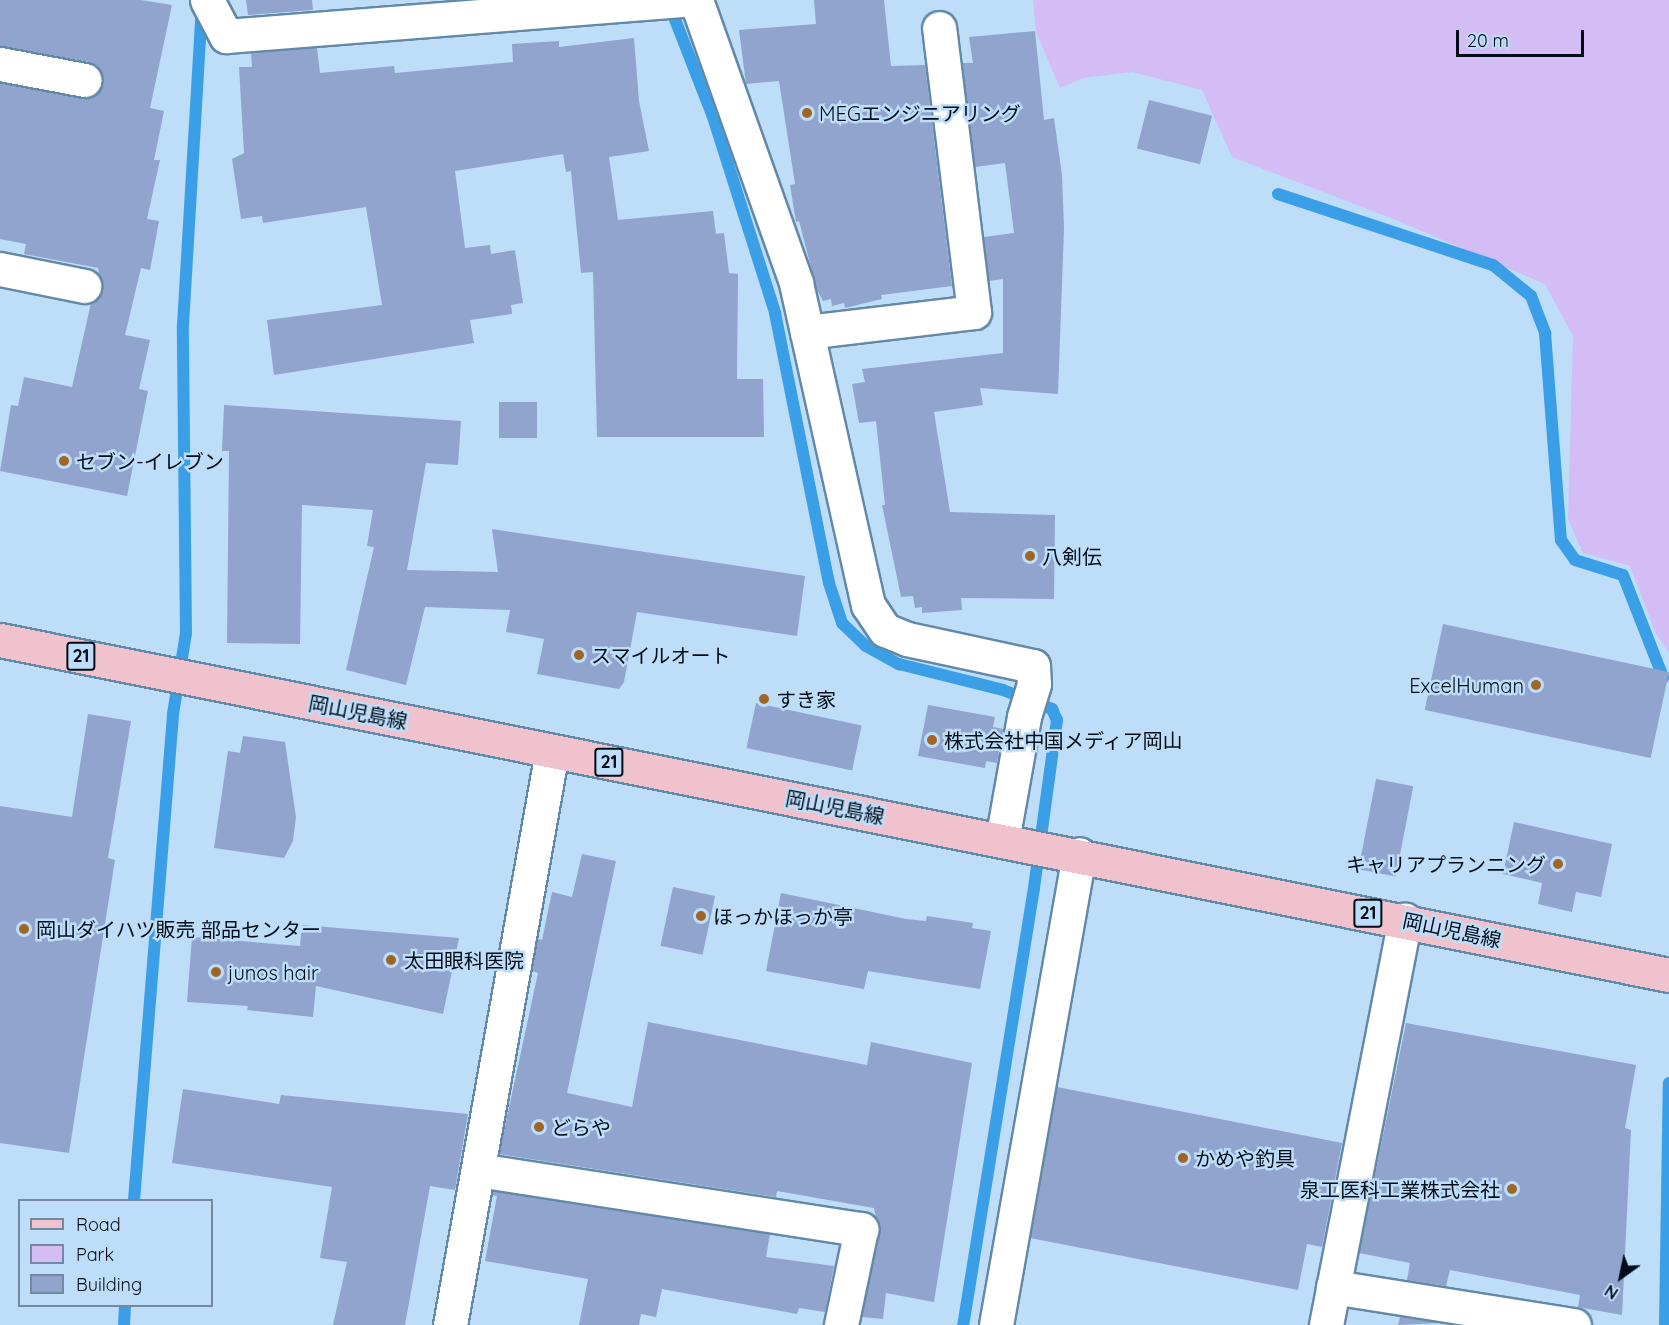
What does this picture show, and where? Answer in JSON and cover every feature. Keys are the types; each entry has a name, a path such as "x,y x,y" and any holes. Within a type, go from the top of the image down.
{"main road":[{"name":"岡山児島線","path":"0,640 1012,842 1073,852 1669,975"}],"street":[{"path":"696,0 795,283 868,605 885,630 907,639 1033,666 1034,684 1024,717 1012,842"},
{"path":"215,14 226,36 672,1"},
{"path":"807,332 974,312 939,28"},
{"path":"0,64 85,80"},
{"path":"0,269 84,286"},
{"path":"450,1325 552,751"},
{"path":"996,1325 1073,852"},
{"path":"1326,1325 1405,920"},
{"path":"478,1170 861,1229 841,1325"},
{"path":"1334,1287 1574,1325"}],"green space":[{"path":"1033,0 1669,0 1669,652 1656,634 1630,566 1583,553 1568,519 1573,336 1545,284 1396,220 1232,157 1202,90 1132,72 1083,78 1060,88 1036,32"}],"building":[{"path":"0,0 141,0 172,5 150,108 164,111 154,160 160,160 147,219 159,221 150,270 141,268 125,335 150,340 139,389 148,391 127,496 0,471 11,405 18,406 24,377 72,387 91,303 102,289 98,268 24,254 26,244 0,239 0,83 82,98 99,93 103,83 98,66 89,62 0,46"},
{"path":"246,0 312,0 313,10 248,15"},
{"path":"814,0 884,0 891,66 925,65 952,286 881,295 882,299 845,308 844,303 832,306 831,299 823,301 817,290 799,221 796,222 790,185 795,184 779,81 746,84 739,30 816,24"},
{"path":"1035,31 1044,120 1054,118 1062,175 1064,228 1058,394 980,388 983,405 934,412 950,512 1055,515 1054,599 961,598 962,610 922,613 922,607 915,608 913,596 901,597 882,505 885,505 876,421 859,423 852,384 865,382 862,369 1003,353 1003,279 989,281 984,237 1014,233 1005,163 975,167 962,63 973,63 969,37"},
{"path":"634,38 639,101 649,151 609,157 618,220 713,211 716,234 724,233 729,273 738,274 737,379 763,379 764,437 597,437 593,272 581,273 571,171 566,172 563,154 455,171 465,248 490,245 491,254 515,250 523,303 511,305 512,314 470,320 474,343 274,375 267,320 382,305 366,207 263,223 262,216 241,219 232,159 244,153 239,67 252,67 251,53 317,48 320,73 394,66 395,73 513,62 512,44 559,41 559,47"},
{"path":"1149,100 1212,116 1200,164 1137,149"},
{"path":"499,402 537,402 537,438 499,438"},
{"path":"224,405 461,421 458,465 426,463 407,570 498,572 492,529 805,576 797,636 637,612 624,682 619,689 537,674 544,639 506,632 510,610 425,607 406,685 346,670 374,547 367,546 373,510 302,505 300,644 227,643 229,451 222,451"},
{"path":"1443,624 1669,672 1651,758 1425,710"},
{"path":"756,703 862,725 852,770 746,748"},
{"path":"928,705 995,717 993,727 1003,729 997,763 986,761 985,768 918,756"},
{"path":"88,714 131,721 108,858 115,860 69,1153 0,1143 0,806 72,817"},
{"path":"243,736 285,742 296,817 293,841 284,858 214,848 228,751 240,753"},
{"path":"1376,779 1413,786 1396,877 1358,869"},
{"path":"1514,822 1612,844 1601,897 1576,892 1572,912 1538,904 1542,883 1503,874"},
{"path":"582,854 616,861 567,1093 632,1107 648,1022 867,1065 871,1042 972,1063 934,1302 886,1293 883,1319 862,1317 879,1233 874,1208 777,1191 776,1197 499,1154 538,973 532,971 538,939 542,940 552,892 572,897"},
{"path":"673,887 715,896 703,955 661,946"},
{"path":"781,893 906,919 926,921 927,916 973,923 972,928 991,931 980,989 868,971 864,989 766,971"},
{"path":"302,925 459,938 443,1014 316,986 313,1017 247,1010 248,1006 187,1002 192,937 300,946"},
{"path":"1406,1023 1636,1065 1625,1128 1631,1130 1622,1315 1578,1307 1580,1295 1450,1270 1446,1286 1407,1280 1410,1263 1359,1253"},
{"path":"1057,1087 1342,1143 1322,1247 1307,1244 1298,1290 1030,1238"},
{"path":"183,1089 279,1104 281,1095 468,1114 455,1190 430,1186 405,1325 333,1325 347,1262 320,1258 332,1187 172,1163"},
{"path":"493,1191 770,1234 766,1257 834,1266 825,1312 799,1308 797,1314 662,1289 656,1317 641,1314 639,1325 579,1325 588,1279 485,1261 497,1196 492,1195"},
{"path":"1400,1317 1439,1323 1398,1325"}],"waterway":[{"path":"669,4 713,117 775,313 829,583 842,623 866,646 899,664 1003,690 1052,709 1057,720 1034,888 963,1325"},
{"path":"134,1199 173,714 186,633 183,325 202,8"},
{"path":"1278,194 1493,265 1531,296 1545,333 1561,540 1575,560 1623,575 1663,677"},
{"path":"1665,1325 1669,1083"},
{"path":"124,1325 125,1307"}],"place":[{"name":"MEGエンジニアリング","path":"807,113"},
{"name":"セブン-イレブン","path":"64,461"},
{"name":"八剣伝","path":"1030,556"},
{"name":"スマイルオート","path":"579,655"},
{"name":"ExcelHuman","path":"1536,685"},
{"name":"すき家","path":"764,699"},
{"name":"株式会社中国メディア岡山","path":"932,740"},
{"name":"キャリアプランニング","path":"1558,864"},
{"name":"ほっかほっか亭","path":"701,916"},
{"name":"岡山ダイハツ販売 部品センター","path":"24,929"},
{"name":"太田眼科医院","path":"391,960"},
{"name":"junos hair","path":"216,972"},
{"name":"どらや","path":"539,1127"},
{"name":"かめや釣具","path":"1183,1158"},
{"name":"泉工医科工業株式会社","path":"1512,1189"}]}
